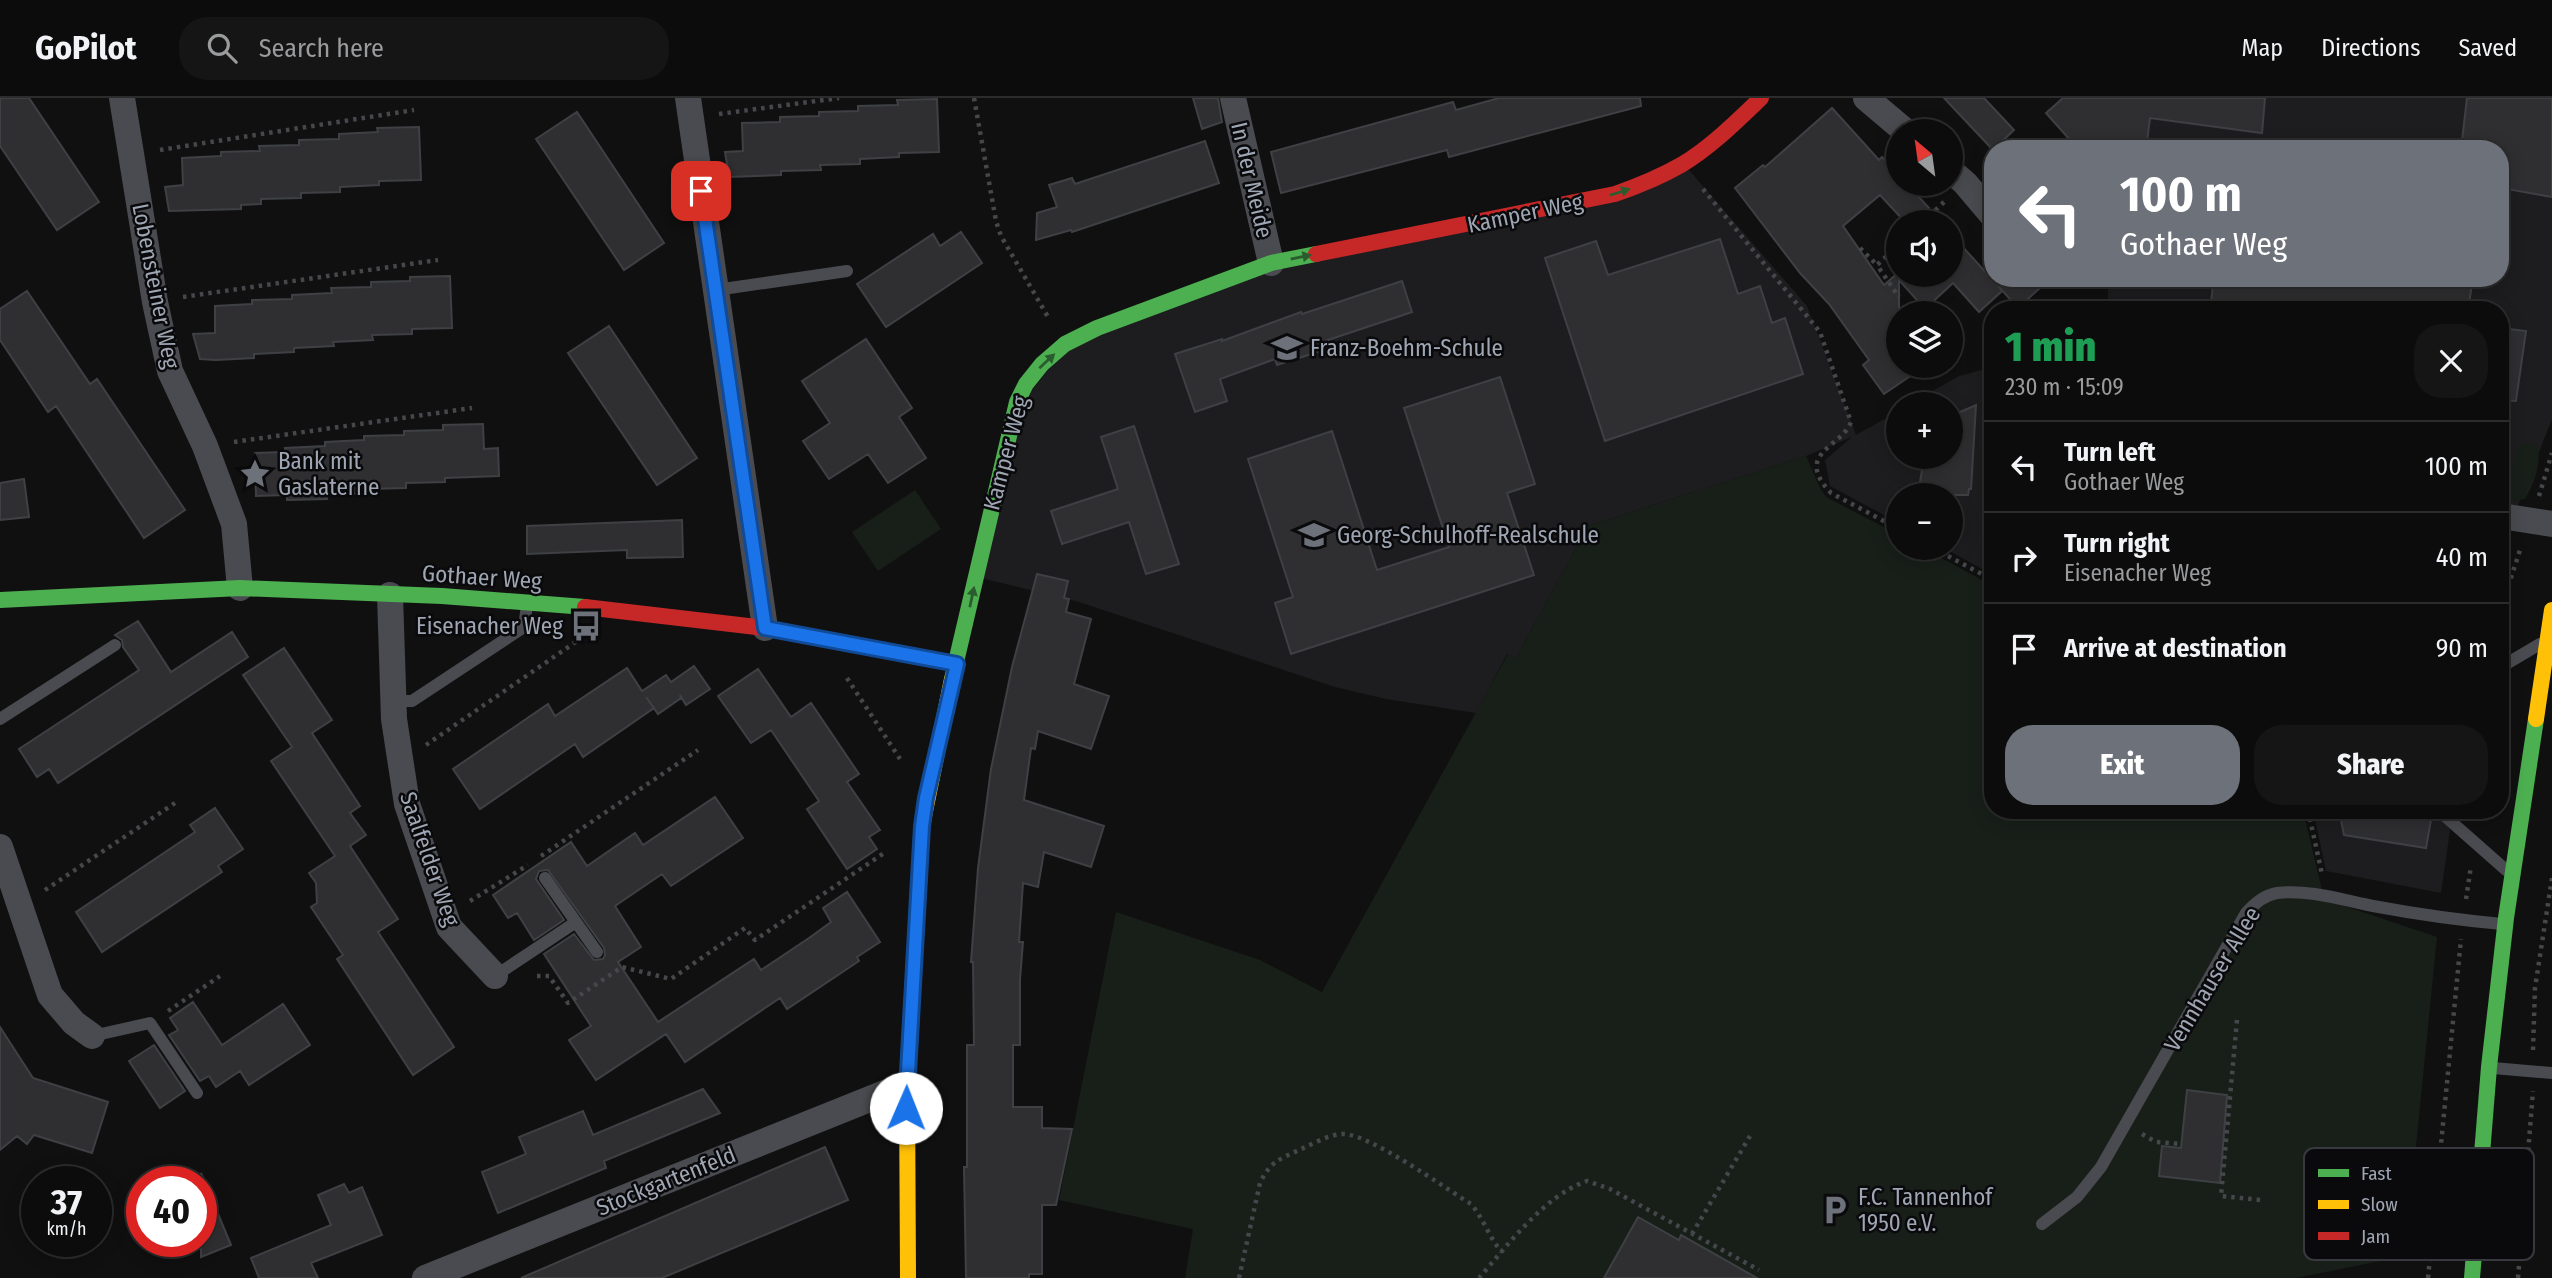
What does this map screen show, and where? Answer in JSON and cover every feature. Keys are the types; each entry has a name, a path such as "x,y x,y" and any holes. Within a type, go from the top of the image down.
{"street":[{"name":"Lobensteiner Weg","path":"122,98 155,302 170,372 205,446 234,524 240,588"},
{"name":"In der Meide","path":"1233,98 1271,263"},
{"name":"Kamper Weg","path":"908,1278 907,1084 922,826 986,528 1017,402 1026,384 1065,344 1097,328 1271,263 1615,194 1650,181 1683,164 1761,98"},
{"path":"1866,98 1891,119"},
{"path":"689,108 765,628"},
{"path":"1964,182 1984,198"},
{"path":"2509,517 2552,524"},
{"name":"Gothaer Weg","path":"0,600 240,588 528,602 765,628 820,636 957,664"},
{"name":"Saalfelder Weg","path":"390,595 393,701 407,804 449,927 495,976"},
{"path":"2483,1148 2512,876 2552,610"},
{"path":"0,847 50,995 74,1023 92,1037"},
{"name":"Stockgartenfeld","path":"425,1278 907,1084"},
{"path":"2472,1278 2474,1260"}],"lane":[{"path":"716,290 847,271"},
{"path":"393,701 412,701 524,628 528,602"},
{"path":"2509,662 2546,640"},
{"path":"0,719 115,645"},
{"path":"2448,819 2512,876"},
{"path":"545,878 597,952"},
{"name":"Vennhauser Allee","path":"2042,1224 2077,1197 2101,1167 2253,905 2274,894 2326,897 2506,925"},
{"path":"495,976 576,922"},
{"path":"92,1037 150,1023 197,1093"},
{"path":"2490,1068 2552,1073"}],"path":[{"path":"689,108 839,98"},
{"path":"974,98 1001,236 1065,344"},
{"path":"131,154 414,110"},
{"path":"1683,164 1820,332 1851,422 1847,432 1826,447 1819,457 1817,468 1823,484 1831,493 1886,522"},
{"path":"1860,248 1877,265 1899,297"},
{"path":"1877,265 1886,257"},
{"path":"155,302 438,260"},
{"path":"205,446 472,408"},
{"path":"2538,499 2552,453"},
{"path":"2509,584 2524,541"},
{"path":"1956,560 1984,575"},
{"path":"399,754 417,751 592,630 597,608"},
{"path":"820,636 926,798"},
{"path":"445,915 498,886 698,750"},
{"path":"20,905 176,803"},
{"path":"2310,819 2326,897"},
{"path":"495,976 549,976 568,1003 622,967 671,979 746,928 755,940 922,826"},
{"path":"2441,1148 2474,843"},
{"path":"150,1023 220,976"},
{"path":"2237,1020 2221,1196 2261,1199"},
{"path":"2126,1125 2156,1142 2182,1144"},
{"path":"1239,1278 1260,1183 1267,1169 1276,1161 1334,1135 1347,1134 1373,1143 1471,1204 1480,1214 1495,1245 1502,1252"},
{"path":"1692,1234 1750,1136"},
{"path":"1479,1278 1555,1199 1587,1181 1610,1189 1759,1270"},
{"path":"2428,1278 2430,1260"}],"shaded area":[{"path":"2135,98 2552,98 2552,419 2509,529 2509,301 2108,301 2108,287 2509,287 2509,140 2128,140"},
{"path":"1689,170 1807,306 1856,435 1886,418 1886,469 1963,469 1963,392 1931,392 1956,378 1963,378 1963,375 1984,369 1984,570 1963,558 1963,483 1886,483 1886,516 1830,486 1825,460 1852,437 1806,456 1588,526 1516,658 1507,654 1476,713 1386,699 1335,687 1079,602 981,578 1019,407 1066,347 1272,266"},
{"path":"2527,443 2538,444 2538,466 2525,499 2509,500 2509,470 2516,465 2517,448"},
{"path":"1806,456 1826,497 1886,528 1886,560 1945,560 1984,581 1984,819 2305,819 2324,899 2437,937 2416,1148 2304,1148 2304,1260 2385,1260 2296,1278 1185,1278 1193,1229 1059,1200 1116,912 1260,960 1322,992 1508,654 1516,658 1588,526"},
{"path":"915,490 941,529 878,571 852,532"},
{"path":"2315,819 2452,819 2441,893 2326,871"}],"building":[{"path":"0,98 29,98 99,202 57,230 0,146"},
{"path":"1193,98 1218,98 1222,122 1202,129"},
{"path":"1499,98 1640,98 1641,106 1449,157 1447,150 1281,193 1271,152 1453,102 1456,110"},
{"path":"1944,98 1984,98 2014,130 2004,140 1984,140"},
{"path":"2063,98 2265,98 2262,133 2150,118 2147,140 2070,140 2046,113"},
{"path":"2467,98 2552,98 2552,197 2509,189 2509,140 2462,140"},
{"path":"937,99 939,152 899,153 899,157 860,159 860,164 820,165 821,170 781,171 781,175 729,177 725,152 743,151 742,123 780,122 780,117 819,116 819,112 858,111 858,106 898,105 897,100"},
{"path":"1832,108 1879,160 1882,157 1886,161 1886,196 1918,196 1929,208 1894,210 1880,195 1843,226 1884,285 1899,287 1899,301 1886,301 1886,378 1907,378 1884,394 1863,365 1869,360 1829,304 1800,273 1735,188 1763,165 1765,167"},
{"path":"577,112 664,243 624,270 536,139"},
{"path":"419,127 421,180 379,181 379,185 340,187 340,192 301,193 301,198 261,199 261,204 241,205 241,209 169,211 165,187 183,185 182,158 221,156 221,152 260,151 259,146 299,145 299,140 339,139 339,134 378,132 377,128"},
{"path":"1205,141 1219,183 1072,232 1071,230 1036,240 1037,213 1057,207 1049,185 1072,178 1075,184"},
{"path":"961,232 982,263 886,327 857,284 933,234 940,246"},
{"path":"1720,239 1738,294 1760,286 1772,323 1785,318 1803,374 1605,441 1545,258 1596,241 1608,275"},
{"path":"1963,247 1984,270 1984,287 1999,287 2002,291 1991,301 1984,301 1984,307 1979,312 1957,287 1963,287"},
{"path":"450,276 452,328 412,329 412,334 372,335 373,340 333,342 334,346 294,348 294,352 216,360 200,359 193,334 215,333 215,306 252,304 252,300 292,299 292,295 332,293 331,288 371,287 371,282 410,281 410,277"},
{"path":"1402,281 1412,312 1319,343 1321,351 1277,365 1275,359 1220,379 1227,401 1195,412 1175,354"},
{"path":"1905,287 1949,287 1934,301 1918,301"},
{"path":"1999,287 2041,287 2026,301 2012,301"},
{"path":"2213,287 2472,287 2469,301 2211,301"},
{"path":"27,291 90,384 97,379 185,510 144,538 56,406 48,412 0,340 0,309"},
{"path":"609,326 697,458 657,485 568,353"},
{"path":"2509,329 2526,331 2516,401 2509,401"},
{"path":"866,339 912,408 899,417 926,458 888,483 868,454 829,479 803,441 830,423 802,381"},
{"path":"1500,377 1535,484 1507,493 1534,575 1291,654 1275,603 1293,597 1248,459 1332,431 1377,570 1449,547 1404,408"},
{"path":"1976,405 1971,489 1968,495 1963,495 1963,483 1920,483 1922,469 1963,469 1963,411"},
{"path":"483,424 484,449 498,448 499,476 406,483 406,488 366,489 366,493 326,495 327,499 287,500 287,495 256,496 255,453 325,446 325,442 364,440 364,436 404,435 404,431 443,430 443,425"},
{"path":"1134,426 1179,564 1146,574 1129,522 1062,544 1051,511 1118,489 1101,437"},
{"path":"24,479 29,517 0,520 0,483"},
{"path":"682,520 683,557 627,558 627,550 527,554 527,526"},
{"path":"1037,574 1068,581 1064,598 1069,599 1066,612 1091,619 1074,684 1109,696 1091,749 1038,731 1035,749 1031,748 1024,800 1104,826 1091,867 1044,852 1038,887 1023,883 1019,942 1023,942 1020,1045 1013,1045 1013,1107 1042,1107 1042,1128 1072,1129 1056,1205 1042,1205 1042,1274 1029,1274 1029,1278 966,1278 964,1167 967,1167 967,1045 974,1045 971,962 978,868 991,769 1012,667"},
{"path":"138,621 171,672 232,632 248,657 58,783 49,769 37,777 19,749 139,670 123,647 122,640 115,635"},
{"path":"284,648 332,720 312,733 360,806 350,813 366,835 350,846 398,919 378,932 454,1047 413,1075 337,959 343,955 311,907 317,903 316,883 309,873 335,856 271,761 292,747 243,675"},
{"path":"694,666 710,689 686,705 680,695 681,698 658,714 654,708 583,757 575,744 480,809 453,769 548,704 555,716 627,668 642,691 666,675 671,682"},
{"path":"758,669 791,717 811,703 859,774 847,782 880,830 869,837 877,849 847,869 807,809 819,801 771,730 751,743 718,696"},
{"path":"715,797 743,838 671,886 662,874 615,906 641,947 618,962 658,1022 754,959 761,970 809,938 831,922 823,908 847,892 880,942 857,957 859,961 787,1009 780,998 685,1062 666,1034 596,1080 569,1040 591,1026 544,954 574,934 594,960 603,959 604,948 548,870 539,871 536,879 564,920 534,940 517,913 508,918 493,895 571,842 587,866 635,833 643,845"},
{"path":"215,808 243,849 218,866 222,872 102,952 76,912 195,832 190,825"},
{"path":"2341,819 2431,820 2426,848 2344,835"},
{"path":"193,1002 222,1045 283,1004 310,1045 249,1085 240,1071 216,1087 209,1076 200,1081 169,1035 178,1030 170,1018"},
{"path":"0,1027 33,1078 108,1102 92,1153 34,1135 27,1144 17,1136 0,1150"},
{"path":"154,1045 185,1091 160,1108 129,1061"},
{"path":"703,1089 720,1113 604,1161 606,1168 498,1213 482,1172 526,1154 519,1137 583,1111 593,1135"},
{"path":"2187,1090 2227,1095 2220,1183 2159,1176 2162,1146 2181,1148"},
{"path":"825,1147 848,1200 662,1278 521,1278"},
{"path":"344,1184 349,1193 362,1187 382,1235 311,1263 318,1278 259,1278 251,1258 331,1225 318,1195"},
{"path":"217,1211 231,1245 217,1251"},
{"path":"1638,1217 1679,1240 1681,1235 1757,1278 1604,1278"}],"traffic: fast":[{"path":"952,679 1017,402 1026,384 1042,364 1065,344 1097,328 1271,263 1316,254"},
{"path":"0,600 240,588 442,596 585,607"},
{"path":"2482,1148 2506,918 2536,719"},
{"path":"2472,1278 2473,1260"}],"traffic: slow":[{"path":"2536,719 2552,610"},
{"path":"908,1278 907,1084 922,826 952,679"}],"traffic: jam":[{"path":"1316,254 1615,194 1657,177 1692,158 1723,134 1761,98"},
{"path":"585,607 765,628 957,664"}],"place":[{"name":"Franz-Boehm-Schule","path":"1287,348"},
{"name":"Bank mit Gaslaterne","path":"255,474"},
{"name":"Georg-Schulhoff-Realschule","path":"1314,535"},
{"name":"Eisenacher Weg","path":"586,626"},
{"name":"F.C. Tannenhof 1950 e.V.","path":"1835,1210"}],"route":[{"path":"701,191 765,628 820,636 957,664 922,826 906,1108"}]}
